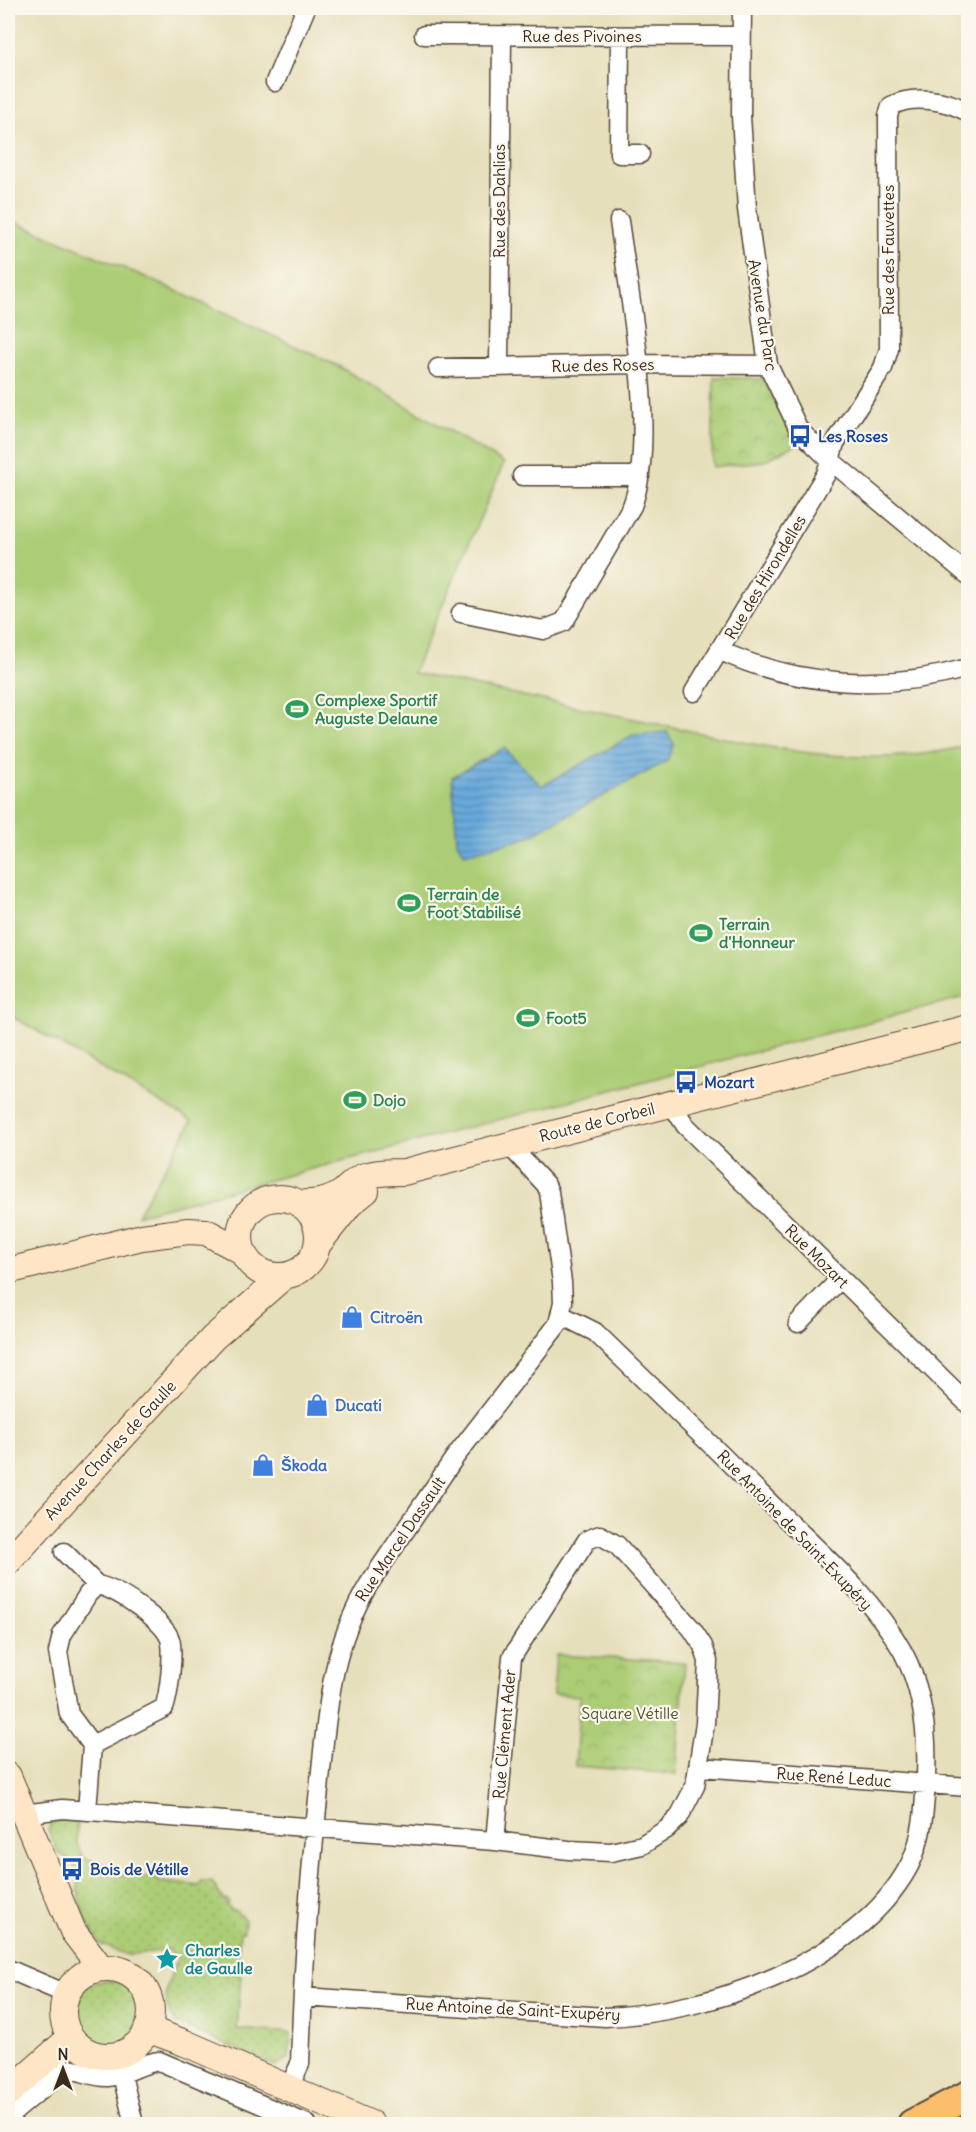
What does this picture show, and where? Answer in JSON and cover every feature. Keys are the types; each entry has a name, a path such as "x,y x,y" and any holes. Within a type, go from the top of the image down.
{"main road":[{"name":"Route de Corbeil","path":"929,1037 969,1020"},
{"name":"Route de Corbeil","path":"318,1244 350,1204 365,1192 404,1172 969,1028"},
{"name":"Route de Corbeil","path":"298,1203 313,1204 327,1200 340,1194 361,1178 378,1173 404,1172"},
{"path":"8,1271 142,1238 188,1231 206,1232 245,1256 263,1274 283,1277 306,1266 318,1244 315,1220 298,1203 277,1198 254,1206 246,1216 240,1233 245,1256"},
{"path":"142,1238 163,1227 185,1222 246,1216"},
{"name":"Avenue Charles de Gaulle","path":"8,1562 213,1338 238,1304 245,1256"},
{"name":"Avenue Charles de Gaulle","path":"213,1338 283,1277"},
{"path":"8,1776 73,1931 82,1980 63,2018 70,2038 79,2047 119,2065 138,2044 147,2029 151,2006 141,1984 124,1971 82,1980"},
{"path":"147,2029 185,2043 288,2090 371,2124"},
{"path":"8,2093 70,2038"},
{"path":"912,2124 969,2095"}],"street":[{"path":"275,82 306,8"},
{"name":"Avenue du Parc","path":"742,8 741,116 747,209 768,365 799,430 830,460 969,575"},
{"name":"Rue des Pivoines","path":"424,34 740,36"},
{"name":"Rue des Dahlias","path":"498,366 502,36"},
{"path":"620,37 619,154 640,154"},
{"name":"Rue des Fauvettes","path":"830,460 835,443 883,368 889,348 888,116 891,106 901,100 941,101 969,112"},
{"path":"461,613 543,630 564,622 632,506 640,476 641,413 619,221"},
{"name":"Rue des Roses","path":"438,368 637,364 768,365"},
{"name":"Rue des Hirondelles","path":"694,692 721,651 826,474 830,460"},
{"path":"522,476 640,476"},
{"path":"721,651 755,667 803,678 846,682 897,682 969,668"},
{"name":"Rue Mozart","path":"671,1103 685,1125 969,1404"},
{"name":"Rue Marcel Dassault","path":"288,2090 300,2064 315,1827 330,1687 340,1645 357,1604 455,1457 558,1324 561,1315 562,1282 549,1192 546,1185 508,1144"},
{"path":"798,1323 840,1279"},
{"name":"Rue Antoine de Saint-Exupéry","path":"303,1997 605,2016 628,2016 681,2006 740,1989 815,1957 838,1943 882,1905 909,1867 916,1852 926,1784 927,1737 918,1693 902,1651 877,1615 798,1530 595,1332 561,1315"},
{"name":"Rue Clément Ader","path":"24,1814 62,1809 495,1841 591,1851 626,1850 642,1845 667,1829 679,1817 695,1786 700,1767 709,1671 707,1653 692,1629 617,1545 600,1534 586,1540 512,1658 495,1841"},
{"path":"64,1552 97,1585 107,1587 139,1608 167,1631 171,1643 168,1698 164,1708 92,1745"},
{"path":"87,1811 92,1745 69,1714 58,1652 62,1635 88,1594 97,1585"},
{"name":"Rue René Leduc","path":"700,1767 969,1787"},
{"path":"8,1969 82,1980"},
{"path":"8,2117 65,2069 105,2077 119,2065 159,2061 307,2124"},
{"path":"119,2065 134,2124"}],"green space":[{"name":"Complexe Sportif Auguste Delaune","path":"8,219 150,279 338,366 504,463 413,673 732,740 811,753 850,757 890,757 929,753 968,745 968,996 137,1215 192,1121 8,1014"},
{"path":"714,377 763,379 797,444 764,461 712,467"},
{"name":"Square Vétille","path":"556,1655 685,1662 676,1774 575,1766 580,1696 553,1694"},
{"path":"55,1820 77,1820 77,1845 84,1858 104,1864 103,1874 159,1878 159,1882 200,1886 201,1882 212,1882 224,1901 227,1900 229,1903 227,1905 245,1920 244,1932 240,1932 237,1973 241,1974 237,2029 291,2033 289,2058 275,2066 176,2023 168,2008 166,1991 178,1959 168,1950 127,1955 100,1944 81,1906 76,1870 73,1864 58,1853 48,1829"},
{"path":"106,1981 118,1984 129,1991 136,2002 139,2014 136,2026 129,2037 118,2044 106,2047 94,2044 83,2037 76,2026 73,2014 76,2002 83,1991 94,1984"}],"water":[{"path":"667,732 674,744 667,761 526,838 465,854 457,842 452,777 504,748 542,786 633,735"}],"place":[{"name":"Les Roses","path":"800,436"},
{"name":"Complexe Sportif Auguste Delaune","path":"297,709"},
{"name":"Terrain de Foot Stabilisé","path":"409,903"},
{"name":"Terrain d'Honneur","path":"701,933"},
{"name":"Foot5","path":"528,1018"},
{"name":"Mozart","path":"686,1082"},
{"name":"Dojo","path":"355,1100"},
{"name":"Citroën","path":"352,1317"},
{"name":"Ducati","path":"317,1405"},
{"name":"Škoda","path":"263,1465"},
{"name":"Bois de Vétille","path":"72,1869"},
{"name":"Charles de Gaulle","path":"167,1959"}]}
